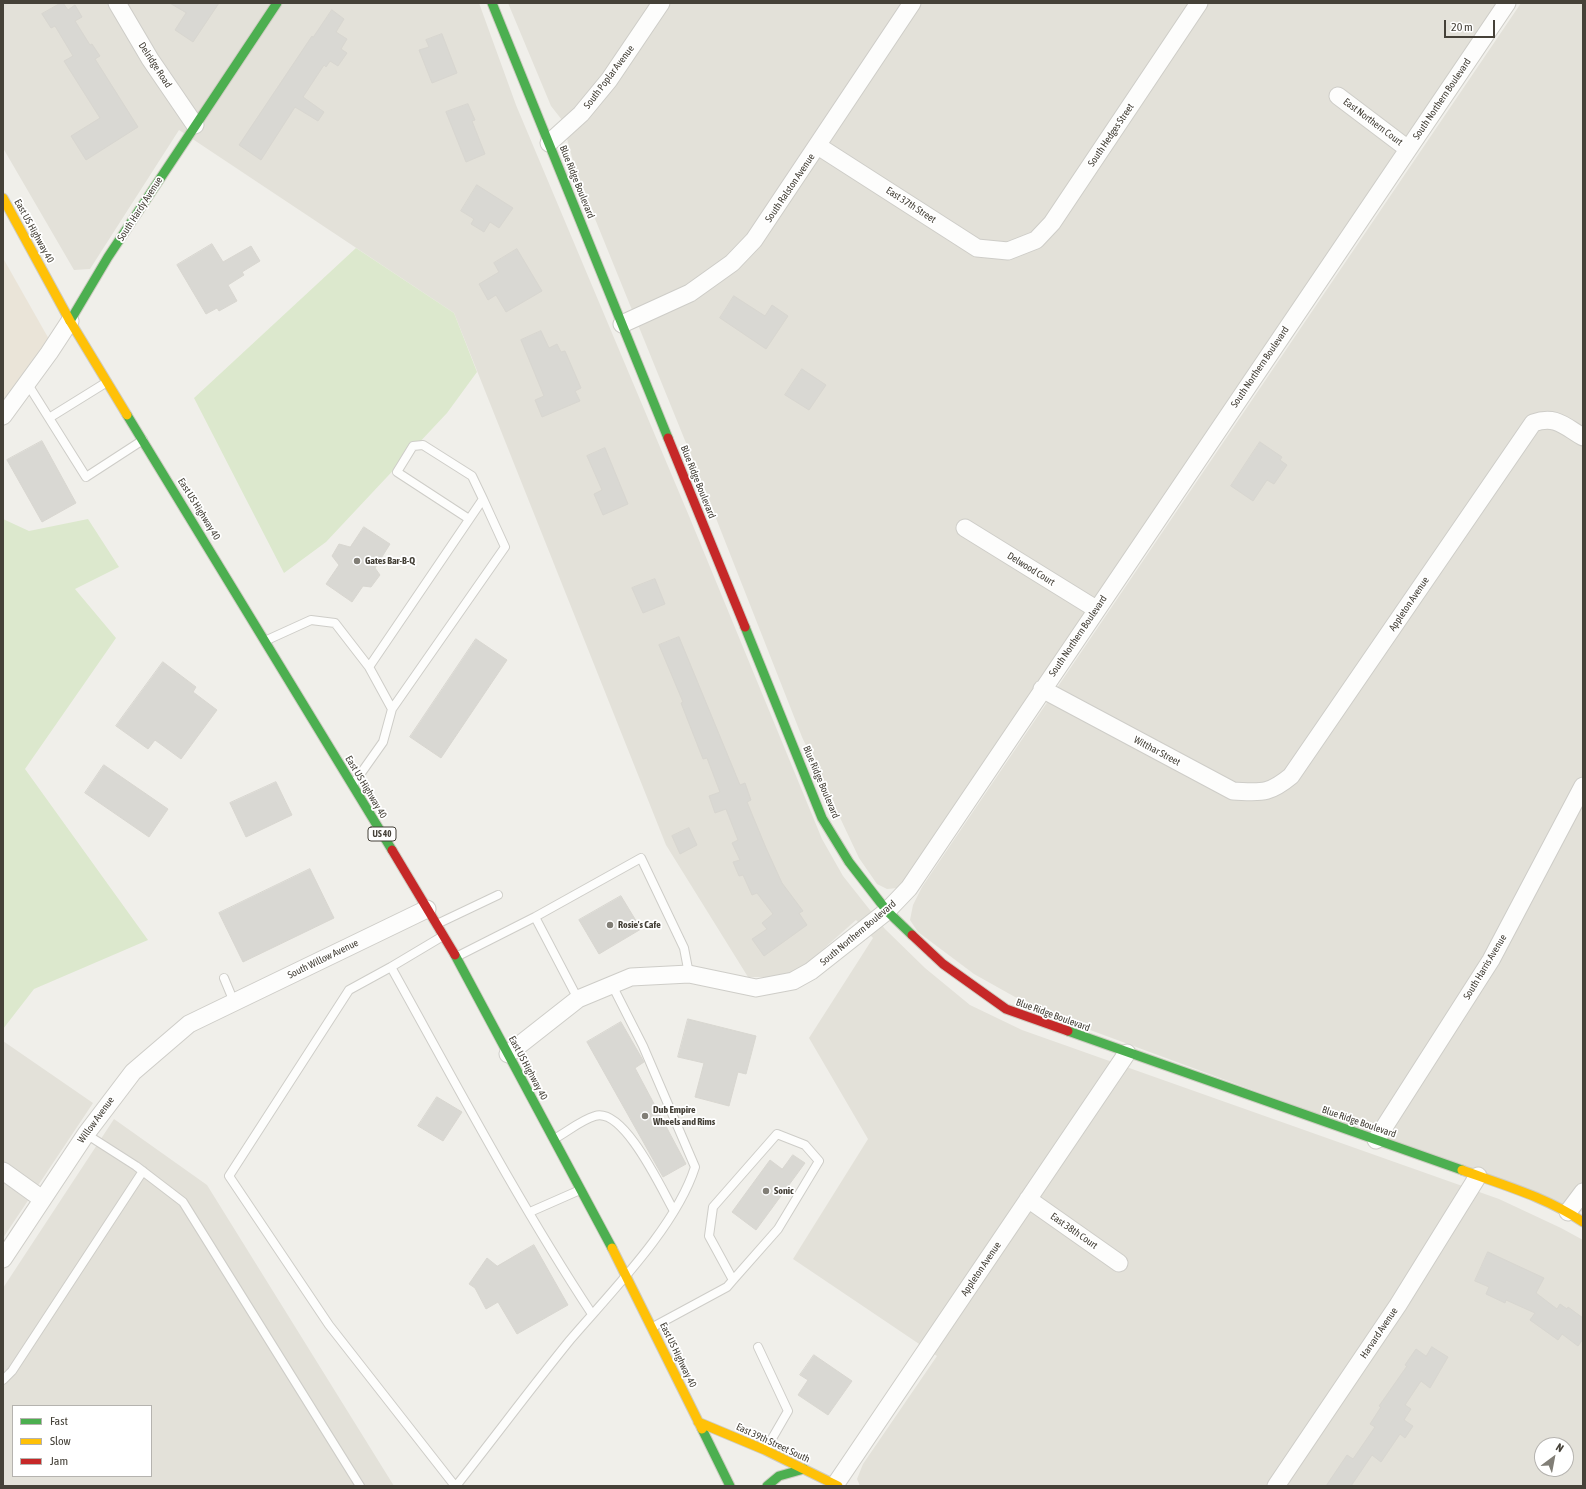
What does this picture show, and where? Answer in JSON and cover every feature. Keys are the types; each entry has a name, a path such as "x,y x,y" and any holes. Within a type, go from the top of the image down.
{"street":[{"name":"Delridge Road","path":"117,3 150,58 195,125"},
{"name":"South Hardy Avenue","path":"3,416 70,320 108,257 277,3"},
{"name":"Blue Ridge Boulevard","path":"492,3 822,818 850,862 887,911 943,964 1006,1009 1535,1196 1568,1212 1583,1222"},
{"name":"South Poplar Avenue","path":"549,143 581,114 609,80 661,3"},
{"name":"South Ralston Avenue","path":"622,324 690,293 732,263 754,240 912,3"},
{"name":"South Hedges Street","path":"1008,251 1036,240 1052,223 1199,3"},
{"name":"South Northern Boulevard","path":"508,1054 578,999 632,977 689,974 756,988 793,981 811,971 887,911 909,888 1096,609 1507,3"},
{"name":"East Northern Court","path":"1338,96 1408,149"},
{"name":"East 37th Street","path":"818,146 977,248 1008,251"},
{"name":"East US Highway 40","path":"3,198 6,210 107,382 266,640 437,924 626,1274 730,1486"},
{"name":"Appleton Avenue","path":"1278,787 1291,776 1533,423 1546,419 1559,422 1583,437"},
{"name":"Delwood Court","path":"965,528 1096,609"},
{"name":"Witthar Street","path":"1042,689 1233,791 1263,792 1278,787"},
{"name":"South Harris Avenue","path":"1376,1140 1491,960 1583,786"},
{"name":"South Willow Avenue","path":"218,1009 427,909"},
{"name":"Willow Avenue","path":"3,1259 86,1134 133,1072 189,1024 218,1009"},
{"name":"Appleton Avenue","path":"836,1485 1127,1053"},
{"path":"3,1171 42,1199"},
{"name":"Harvard Avenue","path":"1276,1486 1398,1305 1478,1176"},
{"path":"1568,1212 1583,1192"},
{"name":"East 38th Court","path":"1028,1199 1119,1263"},
{"name":"East 39th Street South","path":"698,1422 765,1450 836,1485"},
{"path":"767,1486 773,1479 787,1472 804,1469"}],"lane":[{"path":"49,418 107,382"},
{"path":"27,383 86,477 143,440"},
{"path":"353,785 383,742 392,709 505,547 472,476 423,445 413,446 396,472 469,519"},
{"path":"369,667 483,499"},
{"path":"266,640 311,620 335,623 369,667 392,709"},
{"path":"455,957 535,917 641,858 684,948 689,974"},
{"path":"437,924 498,895"},
{"path":"535,917 578,999"},
{"path":"443,936 392,968 349,990 229,1176 330,1325 455,1486 592,1314 626,1274 674,1210 689,1186 695,1167 644,1046 612,985"},
{"path":"392,968 487,1140 592,1314"},
{"path":"224,978 234,1002"},
{"path":"554,1139 595,1116 604,1116 618,1123 632,1137 674,1210"},
{"path":"86,1134 143,1171 184,1202 360,1486"},
{"path":"652,1327 727,1287 778,1229 819,1161 805,1145 777,1134 714,1207 709,1236 733,1280"},
{"path":"3,1380 12,1371 143,1171"},
{"path":"530,1212 581,1189"},
{"path":"758,1347 788,1411 765,1450"}],"shaded area":[{"path":"3,3 479,3 516,105 689,516 822,839 843,876 885,929 925,968 970,1005 1022,1030 1499,1199 1583,1240 1583,1486 860,1486 857,1479 863,1464 937,1356 793,1259 868,1139 809,1038 873,938 856,920 802,968 779,977 748,977 666,845 454,313 179,130 90,269 74,270 3,148"},
{"path":"508,3 1499,3 909,874 898,888 887,889 877,884 859,858 802,737 699,475 576,172 562,120 551,106"},
{"path":"1521,3 1583,3 1583,1212 1082,1027 1015,997 974,974 918,932 910,920 913,905 922,887"},
{"path":"3,258 50,341 3,401"},
{"path":"3,1041 93,1103 3,1238"},
{"path":"114,1119 207,1185 394,1486 3,1486 3,1288"}],"green space":[{"path":"356,248 454,313 477,372 447,413 326,542 284,573 194,398"},
{"path":"3,519 29,531 88,519 119,567 75,589 116,638 25,769 148,940 34,989 3,1029"}],"building":[{"path":"63,3 68,10 75,5 82,17 75,21 90,45 92,44 100,56 95,59 138,127 86,160 71,136 100,118 64,61 73,56 55,26 51,28 42,14"},
{"path":"170,3 219,3 193,42 175,30 186,13"},
{"path":"332,10 344,19 336,32 347,39 341,49 347,53 338,66 330,61 326,67 324,65 303,97 324,112 318,121 295,107 261,160 239,145 312,36 313,37"},
{"path":"442,34 457,73 432,83 419,50 429,47 426,40"},
{"path":"468,104 475,120 472,121 485,154 466,162 446,112"},
{"path":"477,185 513,208 499,228 490,222 484,232 471,224 474,219 461,211"},
{"path":"212,244 223,262 251,246 260,261 242,272 244,275 228,285 237,301 219,311 217,308 206,314 177,265"},
{"path":"517,249 542,291 506,312 496,295 488,300 479,284 499,272 494,263"},
{"path":"734,296 765,316 772,305 788,316 766,349 720,318"},
{"path":"541,331 549,348 557,344 561,352 565,351 581,388 575,391 580,401 542,417 535,400 544,396 521,340"},
{"path":"802,369 826,385 809,410 785,395"},
{"path":"42,441 76,503 42,522 7,460"},
{"path":"1260,442 1282,457 1280,460 1287,465 1274,484 1267,480 1253,501 1231,486"},
{"path":"605,448 628,504 603,515 594,494 602,490 587,456"},
{"name":"Gates Bar-B-Q","path":"364,527 390,544 375,568 380,575 371,587 363,586 352,602 326,584 339,565 332,556 339,544 350,547"},
{"path":"655,579 665,604 643,613 632,588"},
{"path":"679,637 740,785 745,783 751,800 747,802 766,848 782,883 803,911 799,913 807,925 764,956 752,939 767,929 762,923 773,914 757,893 752,895 743,875 739,876 733,862 740,860 732,843 738,840 726,809 715,813 709,796 720,792 707,758 703,759 681,703 683,702 659,645"},
{"path":"476,639 507,660 441,758 410,737"},
{"path":"163,662 196,687 193,692 217,710 181,759 155,740 148,749 116,726"},
{"path":"104,765 168,809 149,837 85,793"},
{"path":"276,782 292,815 246,837 230,803"},
{"path":"689,828 697,845 680,854 672,836"},
{"path":"310,869 334,918 243,962 219,913"},
{"name":"Rosie's Cafe","path":"621,896 641,929 599,954 579,920"},
{"path":"688,1019 756,1036 746,1074 738,1072 729,1106 695,1097 704,1063 678,1057"},
{"name":"Dub Empire Wheels and Rims","path":"621,1022 644,1062 635,1068 686,1164 663,1177 587,1042"},
{"path":"437,1097 462,1112 443,1141 418,1126"},
{"name":"Sonic","path":"793,1155 805,1163 756,1230 732,1212 770,1160 782,1169"},
{"path":"534,1245 568,1305 517,1334 498,1302 486,1309 475,1288 469,1284 487,1258 497,1266"},
{"path":"1488,1252 1544,1278 1536,1293 1557,1309 1560,1304 1567,1309 1568,1307 1583,1318 1583,1339 1578,1346 1562,1334 1558,1340 1530,1320 1535,1313 1506,1300 1505,1303 1486,1294 1489,1287 1475,1281"},
{"path":"1432,1347 1448,1357 1430,1388 1421,1381 1405,1405 1411,1409 1404,1420 1413,1426 1405,1438 1400,1434 1381,1462 1372,1455 1351,1486 1326,1486 1347,1455 1353,1459 1375,1427 1370,1424 1381,1407 1379,1406 1407,1366 1405,1365 1416,1349 1426,1356"},
{"path":"814,1355 852,1381 828,1415 798,1395 808,1380 800,1375"}],"traffic: fast":[{"path":"70,321 108,257 277,3"},
{"path":"492,3 668,438"},
{"path":"127,415 392,850"},
{"path":"745,627 822,818 849,862 887,911 912,935"},
{"path":"455,955 612,1248"},
{"path":"1068,1031 1462,1170"},
{"path":"702,1429 730,1486"},
{"path":"767,1486 779,1476 804,1469"}],"traffic: slow":[{"path":"3,198 70,321 127,415"},
{"path":"1462,1170 1509,1186 1554,1205 1583,1222"},
{"path":"612,1248 702,1429"},
{"path":"698,1422 765,1450 838,1486"}],"traffic: jam":[{"path":"668,438 745,627"},
{"path":"392,850 455,955"},
{"path":"912,935 943,964 1006,1009 1068,1031"}],"place":[{"name":"Gates Bar-B-Q","path":"357,561"},
{"name":"Rosie's Cafe","path":"610,925"},
{"name":"Dub Empire Wheels and Rims","path":"645,1116"},
{"name":"Sonic","path":"766,1191"}]}
